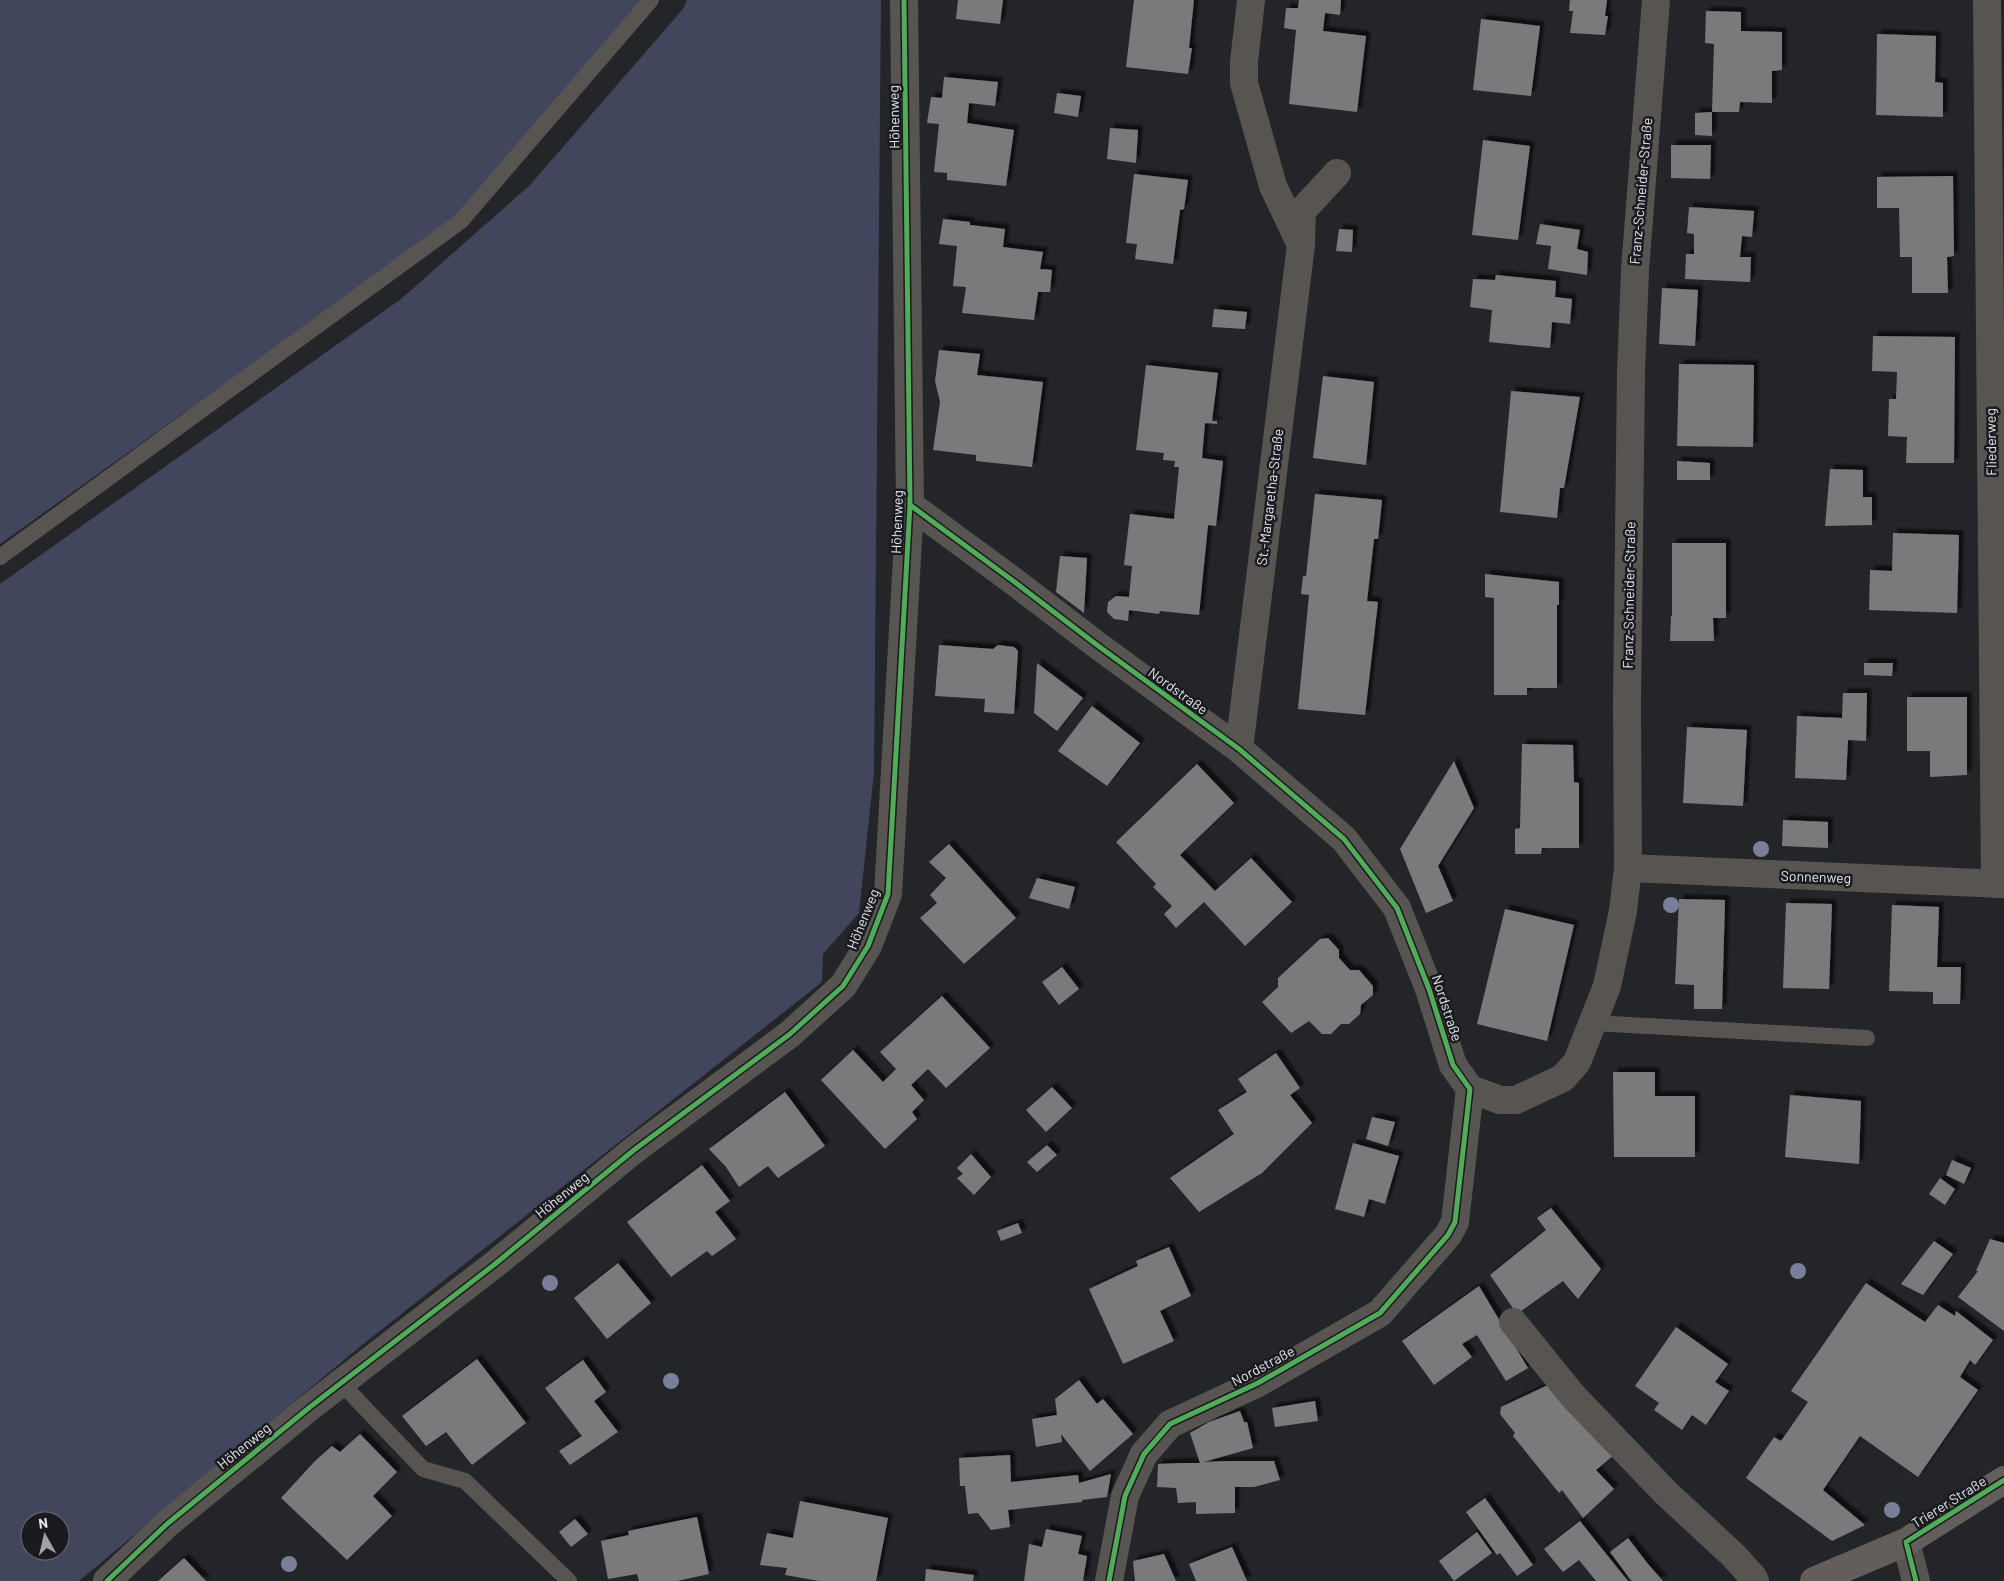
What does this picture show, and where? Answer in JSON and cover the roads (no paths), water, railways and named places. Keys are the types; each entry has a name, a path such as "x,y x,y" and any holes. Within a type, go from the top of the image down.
{"main road":[{"name":"Trierer Straße","path":"1814,1581 1906,1542 2004,1480"}],"street":[{"name":"Höhenweg","path":"107,1581 167,1524 340,1382 495,1264 634,1150 790,1034 843,986 868,946 888,894 910,504 904,0"},
{"path":"1251,0 1244,62 1244,83 1273,186 1301,245"},
{"name":"Franz-Schneider-Straße","path":"1470,1089 1500,1100 1516,1100 1563,1078 1577,1062 1607,986 1623,911 1628,868 1627,705 1631,372 1635,266 1656,0"},
{"name":"Fliederweg","path":"1987,0 2000,884"},
{"name":"St.-Margaretha-Straße","path":"1239,749 1301,245 1302,211 1337,173"},
{"name":"Nordstraße","path":"910,504 1239,749 1344,839 1397,908 1430,988 1454,1065 1470,1089 1455,1222 1448,1235 1380,1313 1258,1384 1170,1424 1144,1454 1125,1496 1109,1581"},
{"name":"Sonnenweg","path":"1628,868 2000,884"},
{"path":"1513,1322 1572,1395 1666,1493 1733,1555 1754,1577 1755,1581"},
{"path":"1906,1542 1916,1581"}],"lane":[{"path":"0,556 461,221 651,0"},
{"path":"1593,1023 1867,1038"},
{"path":"340,1382 423,1470 466,1481 569,1581"}]}
